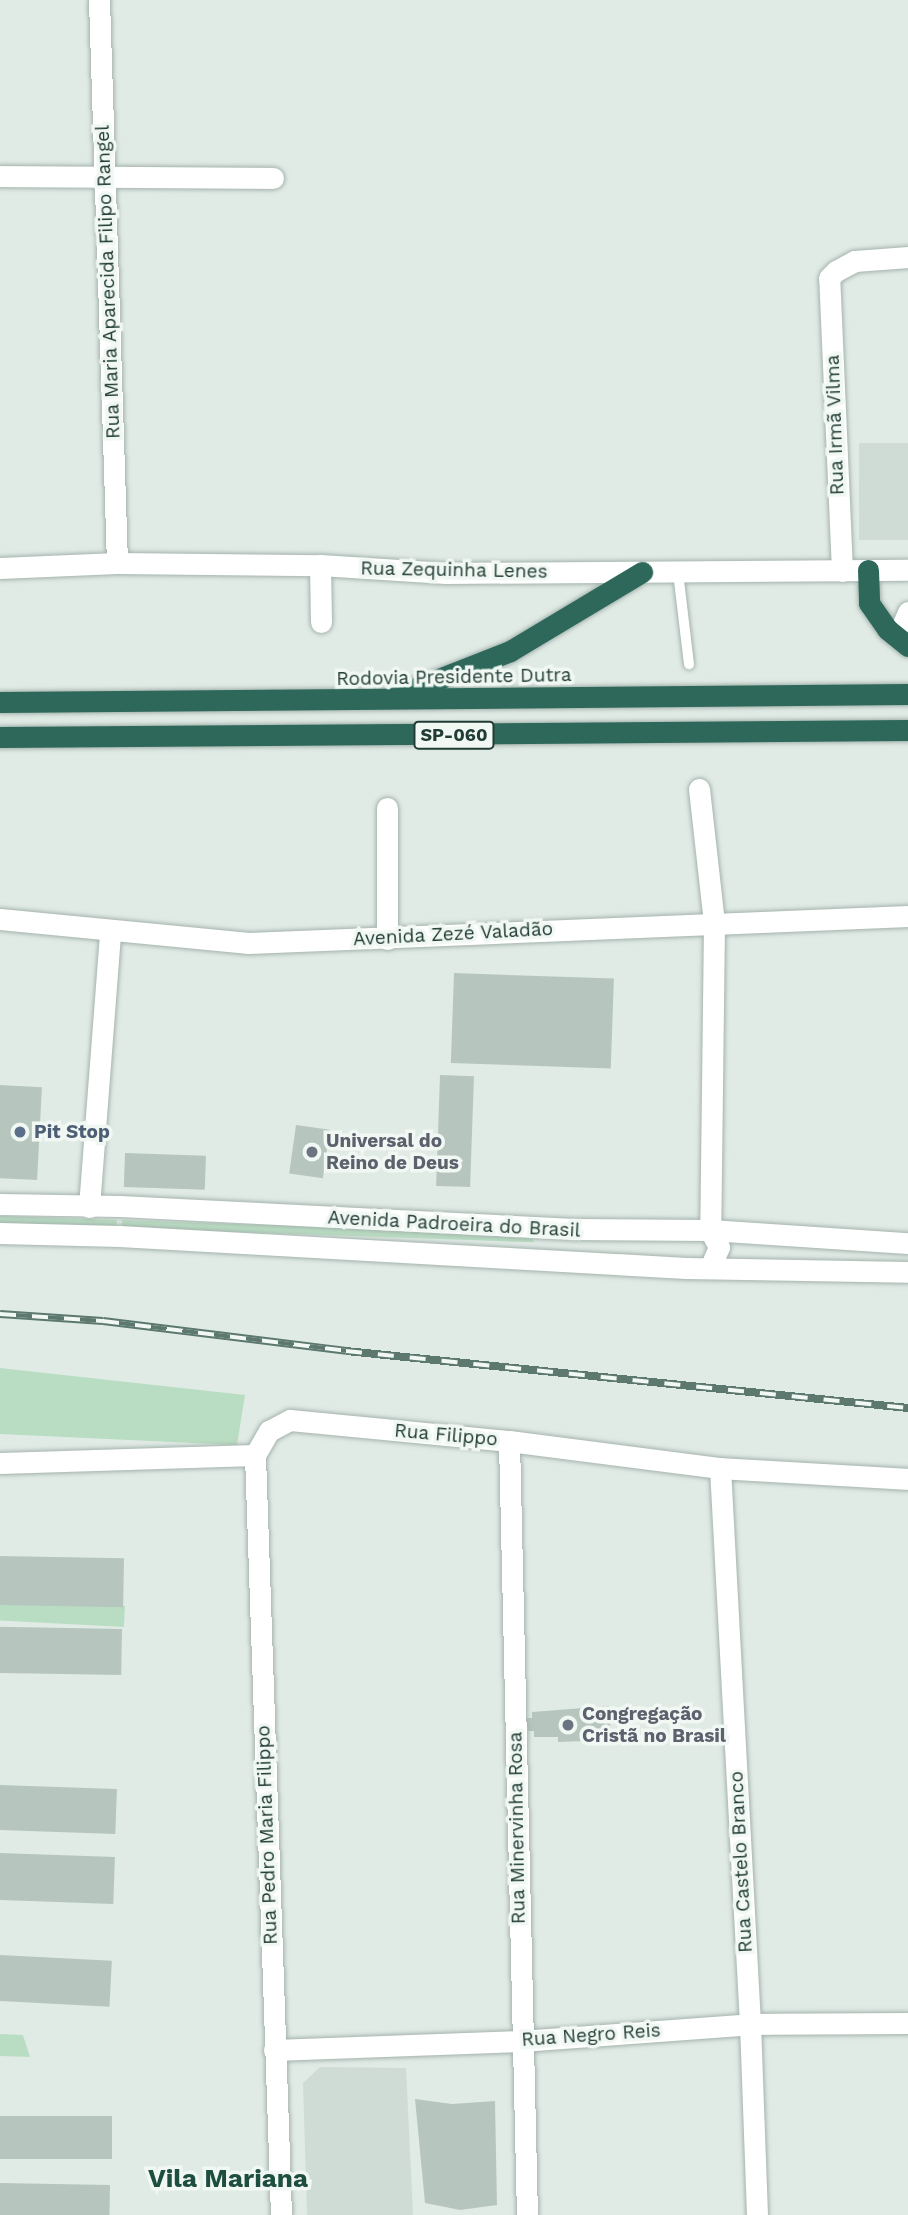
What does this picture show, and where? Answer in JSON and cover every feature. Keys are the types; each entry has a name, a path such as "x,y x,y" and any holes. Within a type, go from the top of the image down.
{"highway":[{"path":"868,570 869,603 887,629 908,644"},
{"path":"384,701 510,651 642,572"},
{"name":"Rodovia Presidente Dutra","path":"0,702 384,701 908,694"},
{"name":"SP-060","path":"0,737 908,730"}],"street":[{"name":"Rua Maria Aparecida Filipo Rangel","path":"99,0 117,564"},
{"path":"0,176 273,178"},
{"name":"Rua Irmã Vilma","path":"842,571 829,278 855,261 908,257"},
{"name":"Rua Zequinha Lenes","path":"0,568 117,564 320,565 446,573 908,570"},
{"path":"320,565 321,622"},
{"path":"908,612 902,626 908,644"},
{"path":"699,789 714,923 710,1230 719,1247 710,1268"},
{"path":"387,808 387,939"},
{"name":"Avenida Zezé Valadão","path":"0,919 110,931 156,931 249,943 908,916"},
{"path":"89,1207 110,931"},
{"name":"Avenida Padroeira do Brasil","path":"0,1204 574,1229 710,1230 908,1243"},
{"path":"686,1268 679,1251 687,1230"},
{"name":"Avenida Padroeira do Brasil","path":"0,1233 119,1236 686,1268 908,1272"},
{"name":"Rua Filippo","path":"255,1455 269,1431 290,1420 509,1441 720,1468 908,1479"},
{"name":"Rua Minervinha Rosa","path":"509,1441 520,2041 527,2215"},
{"path":"0,1463 255,1455"},
{"name":"Rua Pedro Maria Filippo","path":"255,1455 281,2215"},
{"name":"Rua Castelo Branco","path":"720,1468 750,2024 757,2215"},
{"name":"Rua Negro Reis","path":"274,2050 520,2041 750,2024 908,2023"}],"lane":[{"path":"678,572 689,664"}],"shaded area":[{"path":"859,443 908,443 908,540 859,540"},
{"path":"320,2067 406,2068 413,2215 307,2215 303,2083"}],"green space":[{"path":"0,1216 117,1220 117,1228 0,1224"},
{"path":"122,1220 534,1234 533,1242 122,1228"},
{"path":"0,1368 245,1395 237,1445 0,1434"},
{"path":"0,1599 125,1606 124,1627 0,1620"},
{"path":"0,2034 23,2035 30,2057 0,2056"}],"building":[{"path":"454,973 614,979 611,1069 451,1063"},
{"path":"440,1075 474,1076 470,1187 436,1186"},
{"name":"Pit Stop","path":"0,1085 42,1087 37,1180 0,1178"},
{"name":"Universal do Reino de Deus","path":"296,1125 330,1130 323,1178 289,1174"},
{"path":"125,1153 206,1156 205,1190 124,1187"},
{"path":"0,1556 124,1558 123,1607 0,1605"},
{"path":"0,1627 122,1629 121,1675 0,1673"},
{"name":"Congregação Cristã no Brasil","path":"609,1706 611,1740 558,1742 558,1737 534,1737 534,1731 528,1731 526,1718 532,1718 532,1712"},
{"path":"0,1785 117,1789 115,1834 0,1830"},
{"path":"0,1853 115,1857 113,1904 0,1900"},
{"path":"0,1955 112,1961 109,2007 0,2001"},
{"path":"415,2099 452,2104 495,2101 497,2205 460,2210 425,2203"},
{"path":"0,2116 112,2116 112,2159 0,2159"},
{"path":"0,2183 110,2185 109,2215 0,2215"}],"railway":[{"path":"0,1314 103,1321 346,1351 908,1408"}],"place":[{"name":"Pit Stop","path":"20,1132"},
{"name":"Universal do Reino de Deus","path":"312,1152"},
{"name":"Congregação Cristã no Brasil","path":"568,1725"}],"district":[{"name":"Vila Mariana","path":"228,2179"}]}
